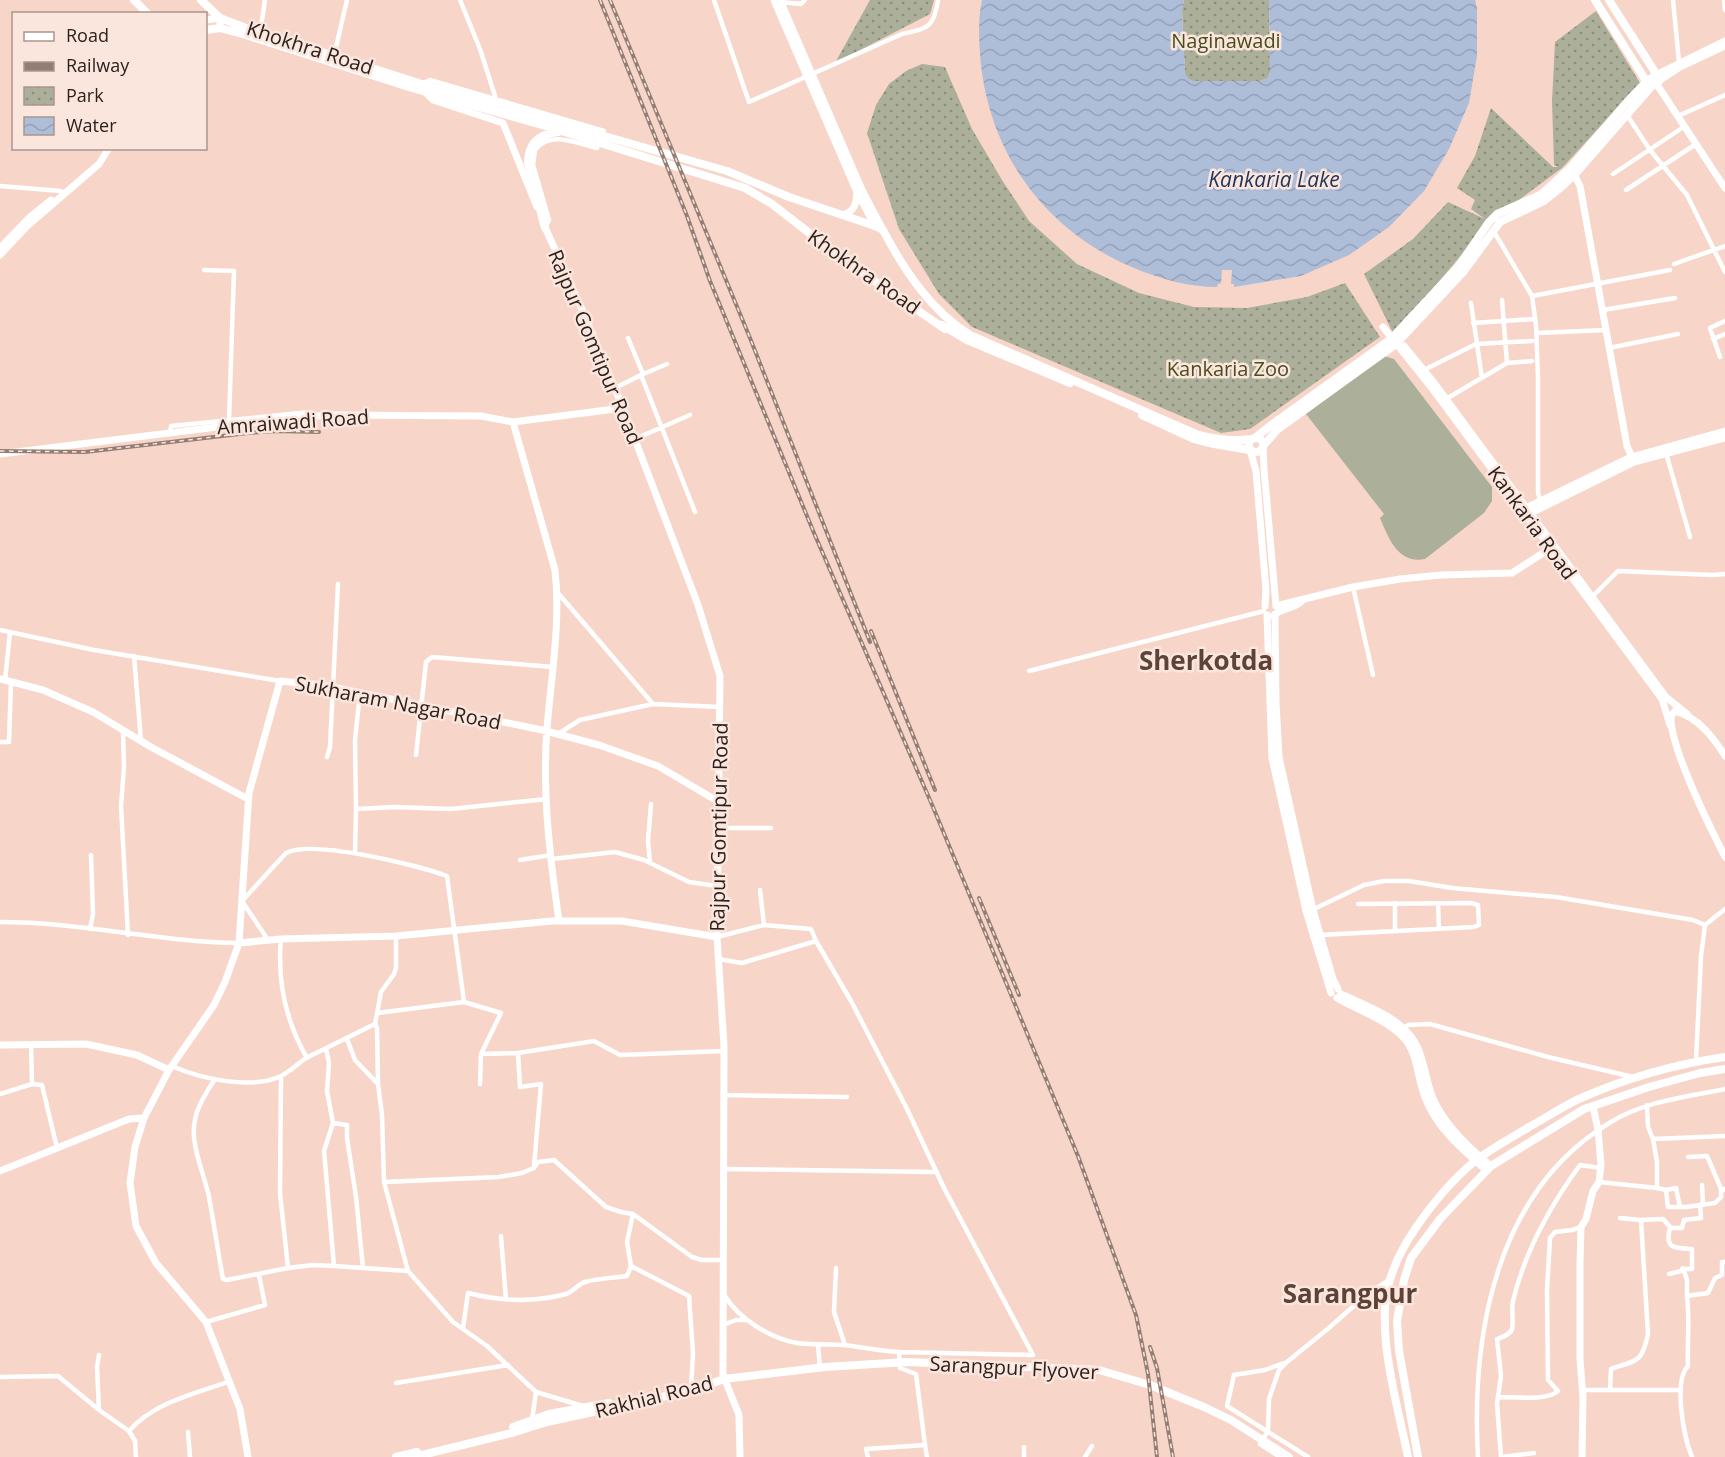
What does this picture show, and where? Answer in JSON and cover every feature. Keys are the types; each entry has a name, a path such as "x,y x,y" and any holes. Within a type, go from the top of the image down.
{"main road":[{"path":"134,0 146,12"},
{"name":"Khokhra Road","path":"201,0 220,18 260,33 435,91 745,188 785,214 848,263 945,329"},
{"path":"1595,0 1685,126 1725,188"},
{"path":"1609,0 1654,82"},
{"path":"778,1 857,192 945,329 1196,434 1215,439 1262,441 1276,611 1275,744 1272,758 1310,911 1337,993 1390,1018 1412,1048 1419,1078 1439,1123 1458,1145 1489,1168"},
{"path":"207,21 220,18 220,28"},
{"name":"Khokhra Road","path":"207,30 220,28 421,86"},
{"path":"1572,171 1654,82 1679,62 1725,41"},
{"path":"1162,421 1194,439 1250,450 1254,453 1259,452 1278,429 1395,340 1458,267 1491,226 1497,214 1539,195 1572,171 1654,82 1725,46"},
{"path":"809,75 879,228"},
{"name":"Rajpur Gomtipur Road","path":"421,86 433,100 503,123 545,228 623,408 698,605 720,676 717,937 724,1051 724,1377 739,1415 740,1457"},
{"name":"Khokhra Road","path":"435,91 727,171 789,197 879,228"},
{"path":"545,228 543,213 528,163 528,154 538,138 563,131"},
{"path":"0,255 27,226 95,162 102,150"},
{"path":"0,248 30,217 99,164 108,150"},
{"path":"1572,171 1580,186 1627,446 1633,460"},
{"path":"842,214 854,208 857,192"},
{"path":"917,309 933,310 964,335"},
{"name":"Kankaria Road","path":"1383,327 1526,511 1662,699 1685,768 1725,857"},
{"path":"1395,340 1424,370 1526,511"},
{"path":"1275,744 1256,471 1249,444 1274,423 1395,340"},
{"name":"Amraiwadi Road","path":"0,454 311,417 481,417 513,422 623,408"},
{"path":"513,422 555,570 558,593 547,731 547,799 559,921"},
{"path":"1526,511 1540,500 1633,460 1725,431"},
{"path":"1526,511 1633,460 1725,438"},
{"path":"1265,611 1272,616 1276,611 1296,600 1302,601 1353,587 1431,576 1512,573 1552,547 1666,697 1712,735 1725,756"},
{"path":"1265,611 1270,603 1276,611"},
{"path":"5,680 43,690 93,712 248,799"},
{"name":"Sukharam Nagar Road","path":"206,1322 156,1263 136,1226 130,1183 135,1147 144,1118 171,1068 214,1005 239,944 248,799 280,681 333,687 547,731 599,745 658,766 719,802"},
{"path":"1670,725 1671,716 1675,711 1686,714"},
{"path":"1310,911 1320,935 1337,993"},
{"path":"239,944 281,939 396,936 559,921 622,921 717,937"},
{"path":"0,1045 86,1044 137,1055 171,1068"},
{"path":"1408,1457 1387,1348 1384,1316 1393,1268 1404,1246 1427,1211 1478,1159 1579,1099 1636,1077 1696,1061 1725,1057"},
{"path":"1418,1457 1396,1322 1411,1258 1440,1219 1489,1168 1584,1109 1649,1087 1700,1073 1725,1069"},
{"path":"1582,1457 1581,1227 1586,1219 1593,1191 1599,1182 1601,1168 1593,1106"},
{"path":"0,1171 129,1119 144,1118"},
{"path":"206,1322 240,1409 249,1457"},
{"name":"Rakhial Road","path":"396,1457 511,1428 549,1414 691,1387 724,1377 903,1362"},
{"name":"Sarangpur Flyover","path":"903,1362 1099,1370 1150,1385 1204,1407 1230,1419 1289,1457"},
{"name":"Rakhial Road","path":"414,1457 547,1422 694,1390 724,1377"}],"street":[{"path":"260,33 265,0"},
{"path":"334,56 347,0"},
{"path":"460,0 480,49 495,96"},
{"path":"714,0 749,102 902,34 926,28 936,18 938,0"},
{"path":"778,1 801,4 805,0"},
{"path":"1673,0 1679,62"},
{"path":"1724,0 1725,10"},
{"path":"421,86 430,80 604,131 597,148 554,139 545,140 534,150 533,165 549,220 545,228"},
{"path":"1678,116 1725,95"},
{"path":"1626,114 1650,150 1687,195 1725,272"},
{"path":"1613,174 1685,126"},
{"path":"1626,190 1696,144"},
{"path":"0,186 62,193"},
{"path":"1491,226 1532,296 1537,333 1538,493 1540,500"},
{"path":"1674,264 1725,246"},
{"path":"204,270 234,271 229,420"},
{"path":"1532,296 1670,270"},
{"path":"1603,310 1676,298"},
{"path":"1502,300 1507,363"},
{"path":"1471,303 1482,378"},
{"path":"1473,323 1534,319"},
{"path":"1725,321 1710,328 1719,355 1725,348"},
{"path":"1537,333 1606,330"},
{"path":"1609,348 1678,334"},
{"path":"1713,339 1725,334"},
{"path":"628,338 696,512"},
{"path":"1424,370 1476,344 1532,341"},
{"path":"1446,399 1507,363 1532,361"},
{"path":"615,388 668,364"},
{"path":"170,433 171,426 310,412 311,417"},
{"path":"635,439 690,415"},
{"path":"1666,453 1690,537"},
{"path":"1592,597 1618,571 1725,574"},
{"path":"327,757 330,747 338,584"},
{"path":"1353,587 1373,675"},
{"path":"558,593 653,704"},
{"path":"1029,671 1265,611"},
{"path":"0,630 280,681"},
{"path":"0,742 9,742 5,680 10,633"},
{"path":"134,656 141,741"},
{"path":"416,755 426,662 432,657 553,667"},
{"path":"355,853 355,740 360,693"},
{"path":"557,734 580,720 653,704 720,707"},
{"path":"123,730 124,767 121,806 128,935"},
{"path":"356,809 395,807 451,809 547,799"},
{"path":"650,863 648,841 651,804"},
{"path":"719,828 771,828"},
{"path":"268,940 242,901 286,853 294,849 355,853 447,876 464,1002"},
{"path":"520,860 615,852 650,863 688,882 717,886"},
{"path":"90,929 93,914 91,855"},
{"path":"1310,911 1364,885 1384,881 1409,881 1452,888 1595,903 1693,920 1705,925"},
{"path":"760,890 764,925"},
{"path":"1395,903 1395,930"},
{"path":"1438,903 1438,929"},
{"path":"1320,935 1479,925 1478,905 1471,903 1358,904"},
{"path":"1696,1061 1701,956 1705,925 1725,909"},
{"path":"0,922 27,922 128,935 239,944"},
{"path":"717,937 764,925 810,928 851,1001 907,1109 936,1172 1033,1355 899,1352 795,1342 775,1336 747,1320 736,1311 723,1293"},
{"path":"396,936 396,968 381,992 375,1024 382,1115 384,1182 408,1271 453,1322 508,1365 536,1392 587,1407"},
{"path":"281,939 279,959 282,999 288,1019 307,1058"},
{"path":"718,959 742,963 816,941"},
{"path":"377,1012 464,1002 501,1013 481,1054 480,1084"},
{"path":"1401,1031 1416,1023 1430,1024 1548,1058 1636,1077"},
{"path":"171,1068 188,1074 240,1082 269,1079 281,1076 307,1058 375,1024"},
{"path":"347,1038 356,1060 378,1084"},
{"path":"481,1054 518,1053 594,1041 620,1055 724,1051"},
{"path":"31,1045 32,1084"},
{"path":"326,1050 327,1091 333,1124 324,1151 334,1266"},
{"path":"518,1053 520,1087 541,1084 534,1168"},
{"path":"281,1076 280,1193 288,1268"},
{"path":"214,1079 198,1109 194,1142 208,1195 223,1279 313,1265 408,1271"},
{"path":"0,1094 32,1084 42,1085 57,1148"},
{"path":"1478,1457 1476,1397 1481,1340 1502,1258 1525,1207 1565,1157 1612,1121 1647,1105 1725,1089"},
{"path":"723,1095 847,1097"},
{"path":"1647,1105 1648,1126 1657,1162 1657,1188"},
{"path":"333,1124 347,1125 363,1268"},
{"path":"1653,1139 1725,1136"},
{"path":"1666,1190 1668,1207 1715,1203 1721,1197 1723,1190 1707,1156 1688,1157"},
{"path":"384,1182 499,1177 522,1173 534,1168 538,1162 554,1160 606,1207 633,1214 692,1257 702,1260 723,1260"},
{"path":"1534,1454 1501,1457 1497,1403 1501,1376 1497,1339 1509,1334 1512,1329 1513,1304 1538,1232 1567,1183 1580,1165 1601,1168"},
{"path":"723,1169 936,1172"},
{"path":"1599,1182 1666,1190 1676,1188 1680,1207"},
{"path":"1620,1218 1663,1219 1671,1228 1682,1228 1684,1220 1701,1218 1702,1185"},
{"path":"463,1328 468,1293 493,1299 529,1300 568,1294 583,1282 627,1276 631,1266 627,1242 633,1214"},
{"path":"1610,1390 1611,1369 1636,1361 1644,1352 1648,1334 1641,1220"},
{"path":"1499,1397 1545,1397 1555,1395 1558,1391 1548,1380 1547,1290 1550,1238 1556,1232 1581,1227"},
{"path":"1669,1274 1692,1269 1692,1250 1678,1250 1671,1246 1668,1232 1671,1228"},
{"path":"501,1236 506,1300"},
{"path":"1687,1296 1708,1293 1715,1278 1722,1275 1722,1262 1725,1262"},
{"path":"631,1266 689,1296 693,1354 691,1387"},
{"path":"836,1268 834,1312 845,1345"},
{"path":"1684,1269 1690,1323 1687,1342 1688,1366 1683,1371 1681,1390 1685,1434 1692,1457"},
{"path":"206,1322 265,1305 260,1275"},
{"path":"1280,1457 1260,1444 1268,1431 1269,1399 1279,1370 1365,1296 1390,1279"},
{"path":"723,1325 736,1320 747,1320"},
{"path":"818,1345 820,1368"},
{"path":"899,1352 903,1362 901,1369 911,1370 916,1374 927,1457"},
{"path":"99,1355 97,1368 99,1410"},
{"path":"1287,1362 1265,1370 1234,1375 1227,1406 1308,1457"},
{"path":"396,1383 508,1365"},
{"path":"0,1377 58,1376 129,1431 135,1441 135,1457"},
{"path":"129,1431 138,1420 170,1402 228,1382"},
{"path":"1583,1390 1681,1390"},
{"path":"532,1420 536,1392"},
{"path":"188,1432 190,1457"},
{"path":"868,1457 866,1449 925,1445"},
{"path":"1084,1457 1092,1446"},
{"path":"1024,1447 1024,1457"}],"green space":[{"path":"870,0 934,0 930,14 835,63"},
{"name":"Naginawadi","path":"1184,0 1269,0 1270,72 1268,78 1260,81 1193,81 1188,79 1185,74 1182,9"},
{"path":"1596,11 1640,83 1562,168 1489,222 1394,335 1364,274 1413,239 1448,202 1485,219 1471,209 1475,200 1457,188 1475,156 1491,108 1553,167 1558,167 1554,165 1552,101 1555,42"},
{"name":"Kankaria Zoo","path":"922,64 945,67 972,129 1029,221 1077,264 1139,293 1194,307 1247,308 1307,297 1345,283 1380,337 1250,429 1221,433 972,327 939,294 899,229 867,133 876,105 889,84 906,71"},
{"path":"1384,356 1394,359 1492,487 1492,501 1484,513 1425,559 1408,558 1401,554 1391,542 1380,518 1384,514 1306,414"}],"water":[{"name":"Kankaria Lake","path":"982,0 1184,0 1182,10 1185,74 1193,81 1260,81 1268,78 1270,72 1269,0 1475,0 1477,56 1469,103 1449,149 1424,191 1389,227 1349,255 1301,276 1234,287 1234,284 1231,284 1232,270 1222,270 1221,283 1217,287 1196,286 1154,276 1102,252 1073,233 1048,210 1026,184 1008,155 994,123 985,90 979,41"}],"railway":[{"path":"600,0 687,216 710,281 814,533 933,807 1078,1156 1136,1315 1148,1374 1157,1457"},
{"path":"610,0 750,338 870,642"},
{"path":"0,451 85,452 248,433 319,432"},
{"path":"871,631 935,790"},
{"path":"979,898 1019,995"},
{"path":"1150,1347 1157,1368 1173,1457"}],"district":[{"name":"Sherkotda","path":"1206,661"},
{"name":"Sarangpur","path":"1350,1294"}]}
